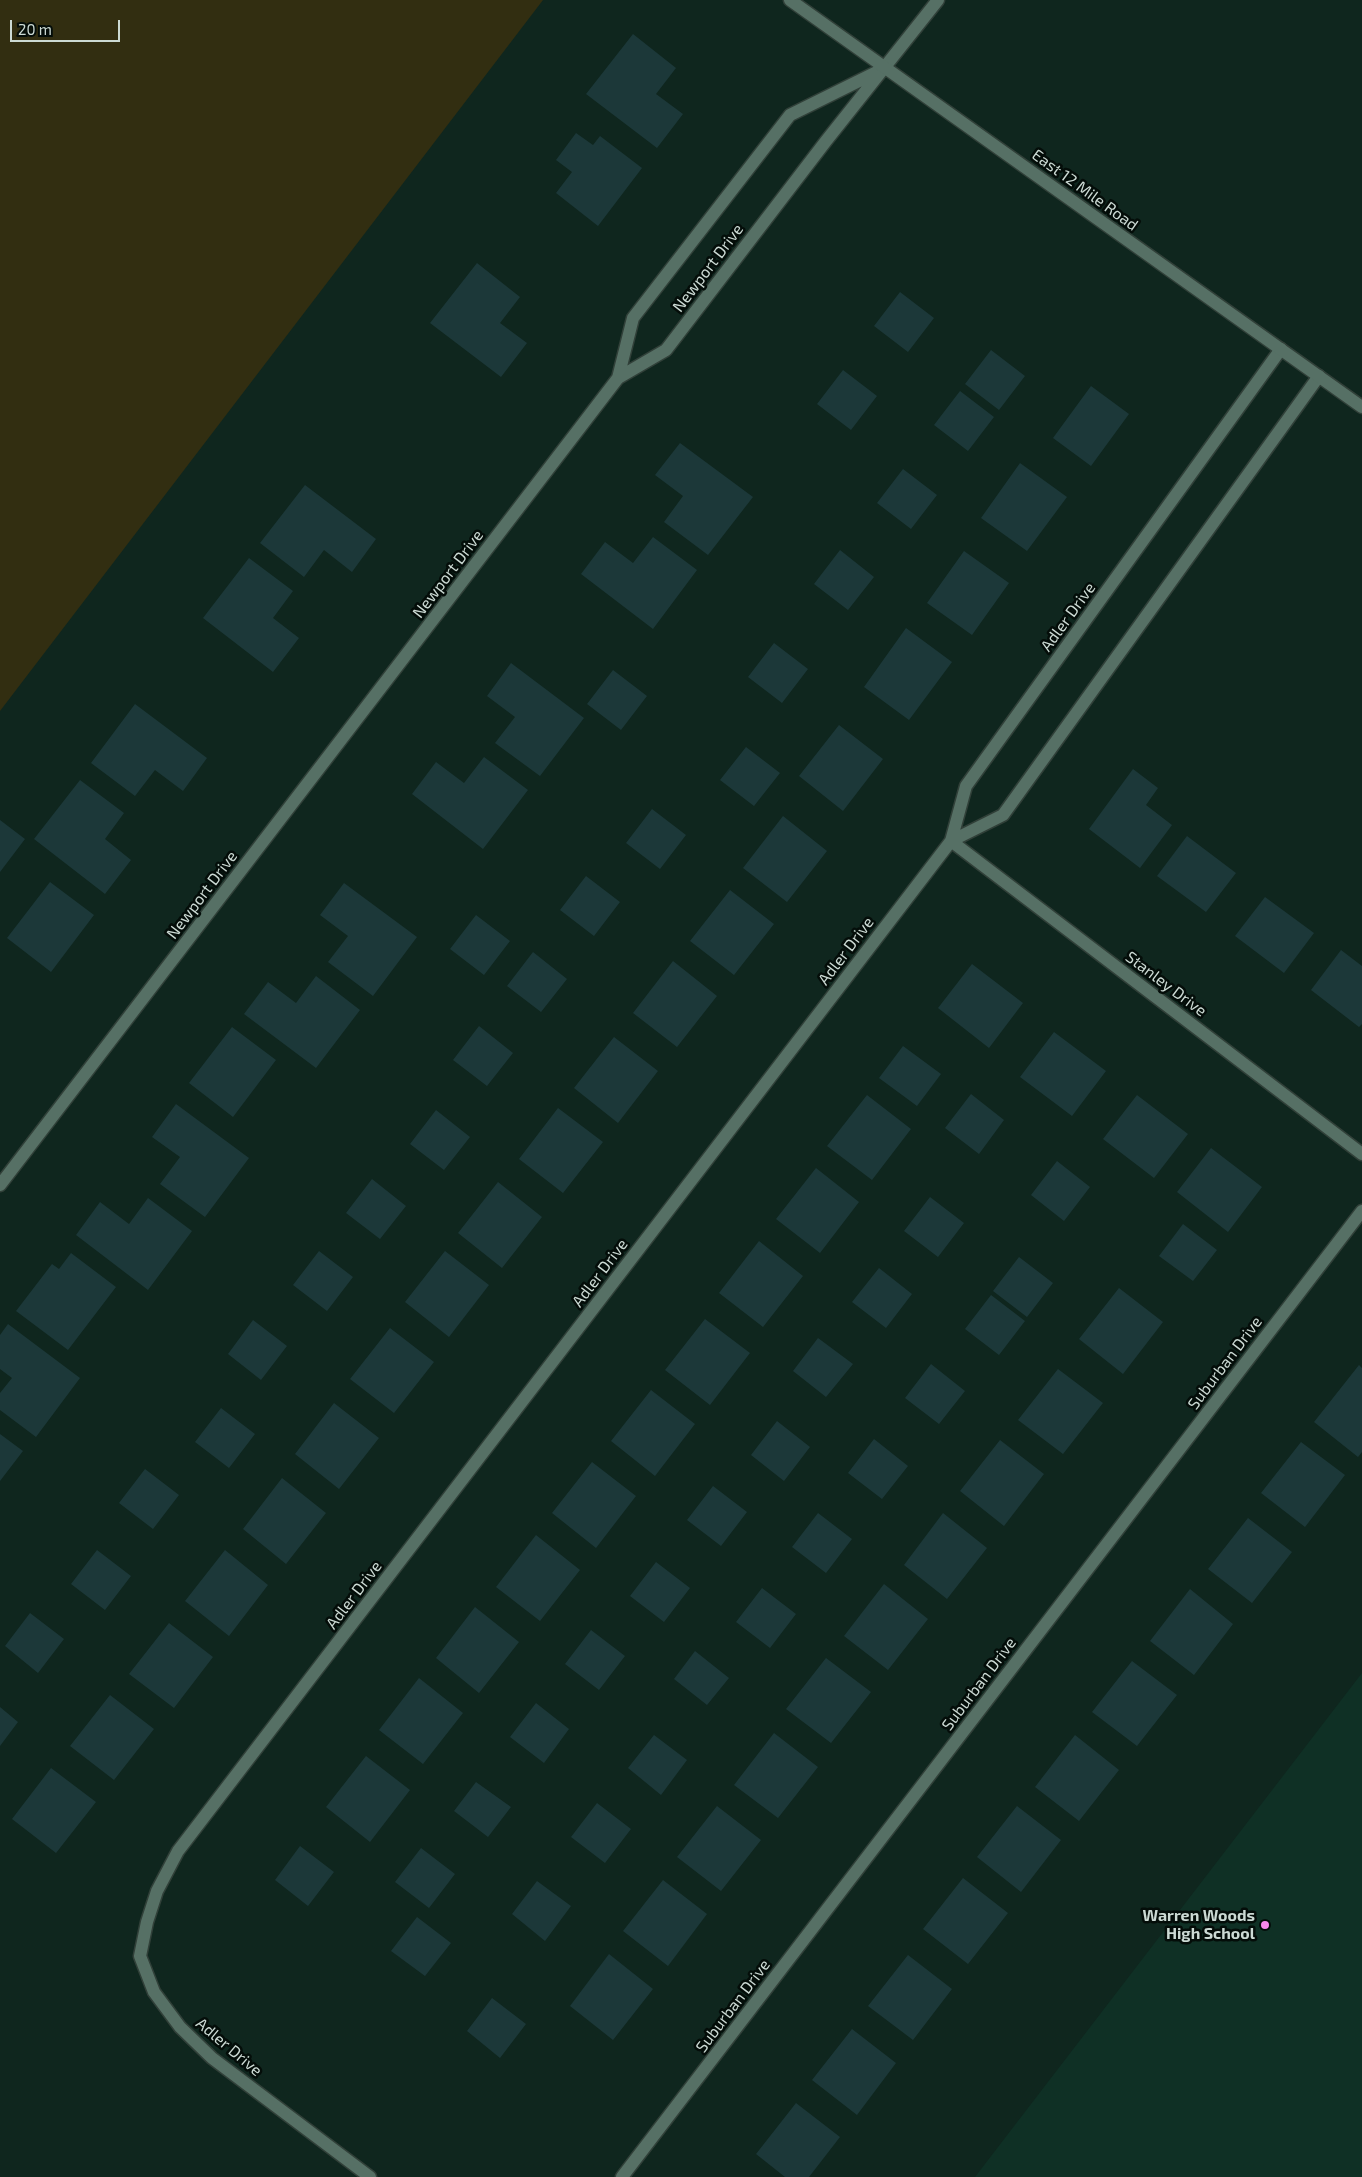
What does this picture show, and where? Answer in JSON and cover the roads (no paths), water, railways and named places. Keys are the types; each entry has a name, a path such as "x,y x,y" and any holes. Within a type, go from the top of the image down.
{"street":[{"name":"East 12 Mile Road","path":"790,0 1362,407"},
{"name":"Newport Drive","path":"0,1185 618,378 666,350 826,141 886,68 938,0"},
{"path":"618,378 633,318 790,115 886,68"},
{"name":"Adler Drive","path":"370,2177 212,2058 175,2020 154,1992 140,1956 147,1922 157,1891 178,1851 950,841 966,786 1281,348"},
{"path":"950,841 1003,815 1319,376"},
{"name":"Stanley Drive","path":"950,841 1362,1154"},
{"name":"Suburban Drive","path":"622,2177 1362,1211"}],"place":[{"name":"Warren Woods High School","path":"1265,1925"}]}
